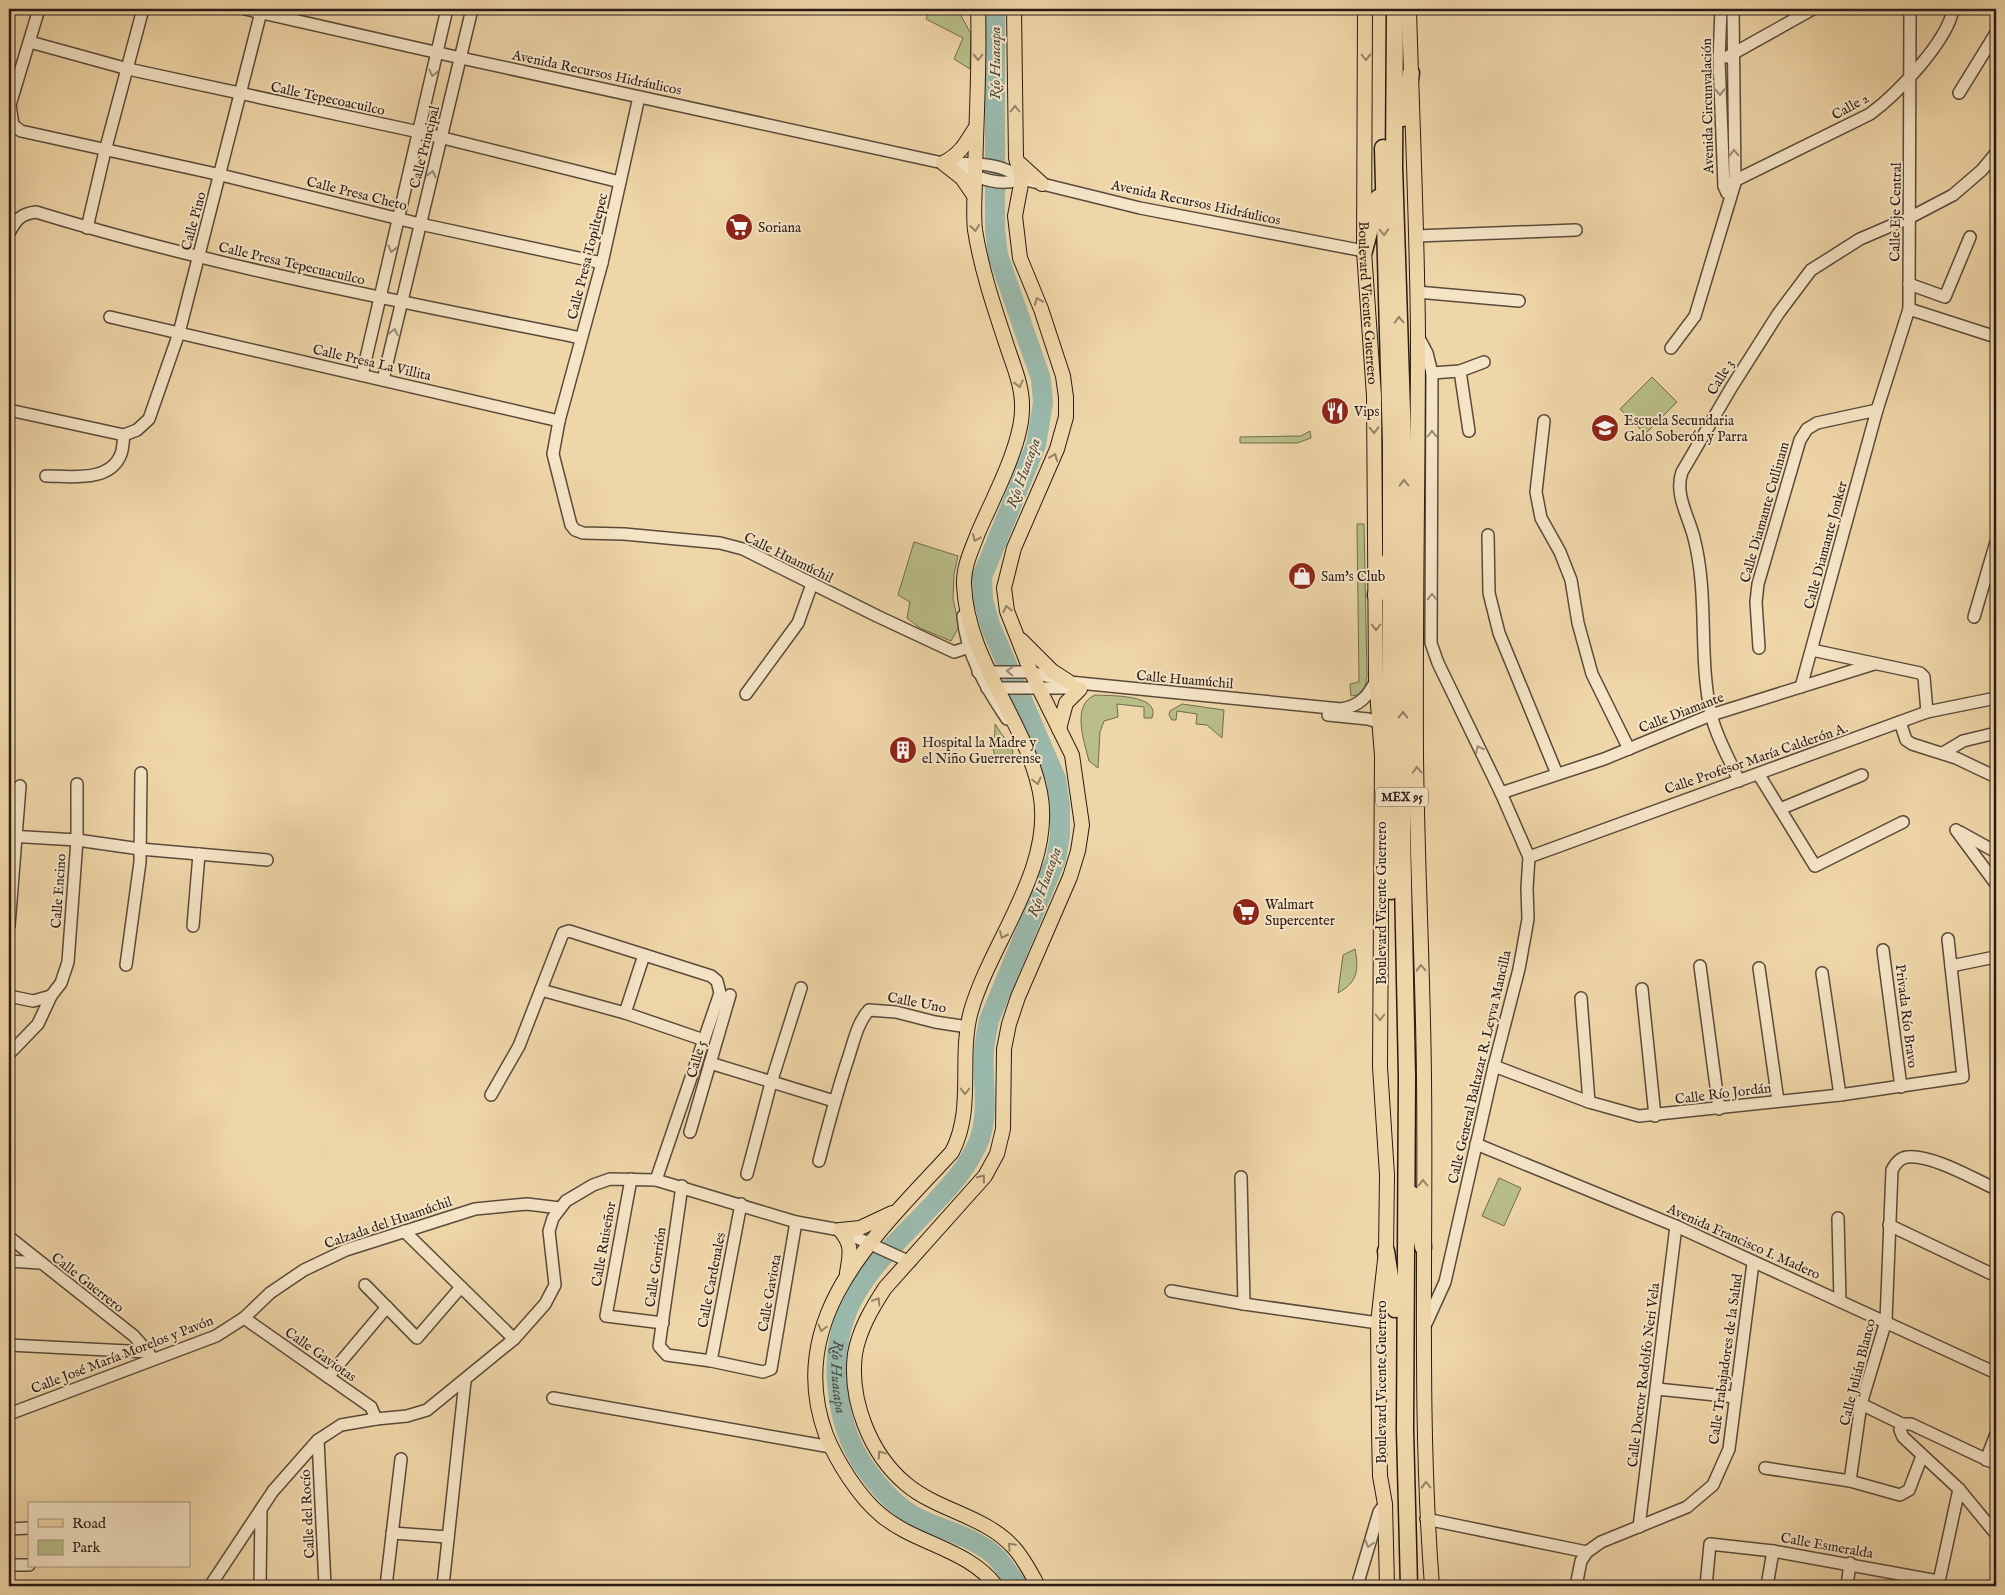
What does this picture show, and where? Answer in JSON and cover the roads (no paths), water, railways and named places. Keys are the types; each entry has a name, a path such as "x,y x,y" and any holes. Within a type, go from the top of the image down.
{"highway":[{"name":"Boulevard Vicente Guerrero","path":"1384,9 1391,444 1390,551 1398,1586"},
{"name":"Boulevard Vicente Guerrero","path":"1395,9 1388,173 1404,462 1405,614 1402,851 1406,1164 1405,1401 1409,1586"},
{"path":"1364,251 1388,173 1411,73"},
{"path":"1376,595 1390,551"},
{"path":"1406,1164 1423,1247"},
{"path":"1386,1251 1396,1309"}],"main road":[{"path":"978,9 977,170 973,194 975,227 980,256 1020,384 1022,412 1018,437 972,547 964,582 969,622 984,671 1024,745 1040,792 1042,832 1028,879 985,975 968,1027 965,1104 961,1136 952,1152 902,1208 874,1245 847,1273 827,1312 816,1363 816,1400 831,1447 843,1470 880,1514 901,1529 975,1565 996,1586"},
{"path":"1014,9 1013,164 1022,179 1015,216 1020,258 1063,376 1066,417 1058,449 1008,568 1004,588 1007,611 1016,636 1038,687 1072,755 1078,784 1081,834 1070,877 1018,997 1009,1024 1004,1050 1003,1129 997,1154 986,1176 907,1261 885,1288 863,1328 856,1354 855,1383 860,1414 874,1443 890,1468 906,1484 929,1500 996,1532 1013,1546 1038,1586"},
{"name":"Boulevard Vicente Guerrero","path":"1365,9 1364,251 1374,396 1376,680 1382,756 1380,1067 1387,1175 1386,1251 1378,1323 1380,1476 1385,1504 1387,1586"},
{"path":"1409,9 1418,336 1416,752 1424,1080 1423,1247 1425,1283 1423,1331 1426,1519 1432,1586"},
{"path":"973,194 962,178 943,162 954,157 963,149 976,127"},
{"path":"1013,164 1042,184"},
{"path":"1016,636 1052,671 1075,685 1066,703 1059,729"},
{"path":"840,1230 860,1228 902,1208"},
{"path":"840,1230 848,1239 850,1248 847,1273"}],"street":[{"path":"30,42 38,9"},
{"path":"88,228 105,151 143,9"},
{"name":"Avenida Recursos Hidráulicos","path":"245,9 437,53 943,162 977,170 1008,184 1022,179 1140,208 1364,251"},
{"name":"Calle Principal","path":"362,375 448,9"},
{"name":"Calle Principal","path":"383,380 472,9"},
{"name":"Avenida Circunvalación","path":"1671,348 1695,316 1731,201 1719,60 1721,9"},
{"name":"Avenida Circunvalación","path":"1729,185 1733,9"},
{"path":"1719,60 1732,56 1813,9"},
{"name":"Calle Eje Central","path":"1877,410 1909,309 1910,9"},
{"name":"Calle 2","path":"1729,185 1870,114 1891,98 1910,79 1941,35 1953,9"},
{"name":"Calle Pino","path":"124,435 137,430 149,419 179,333 221,175 261,12"},
{"path":"1959,93 1996,33"},
{"name":"Calle Tepecoacuilco","path":"30,42 128,69 240,95 419,132 620,182"},
{"name":"Calle Presa Cheto","path":"30,42 12,102 10,118 13,125 21,131 221,175 420,224 602,263"},
{"name":"Calle Presa Topiltepec","path":"583,533 571,524 553,454 559,421 602,263 640,97"},
{"name":"Calle 3","path":"1739,782 1711,715 1703,635 1702,582 1694,538 1678,482 1682,472 1731,388 1778,314 1811,270 1860,238 1909,218 1953,195 1982,170 1996,153"},
{"name":"Avenida Recursos Hidráulicos","path":"977,170 1013,164"},
{"name":"Calle Presa Tepecuacuilco","path":"9,233 17,218 25,213 36,212 198,257 379,298 581,338"},
{"path":"1416,236 1576,230"},
{"path":"1909,284 1946,297 1970,237"},
{"path":"1417,292 1519,302"},
{"path":"1909,309 1996,337"},
{"name":"Calle Presa La Villita","path":"110,317 559,421"},
{"path":"1418,336 1427,353 1432,374 1431,643 1438,663 1501,792 1529,857"},
{"path":"1432,374 1460,371 1484,362"},
{"path":"1460,371 1469,432"},
{"path":"9,410 124,435 117,460 98,476 46,476"},
{"name":"Calle Diamante Cullinam","path":"1759,648 1756,602 1758,584 1800,440 1807,429 1817,423 1877,410"},
{"name":"Calle Diamante Jonker","path":"1801,687 1877,410"},
{"path":"1544,421 1536,492 1541,518 1560,552 1572,580 1578,623 1592,674 1629,749"},
{"name":"Calle Huamúchil","path":"583,533 624,534 720,543 743,549 954,652 969,647"},
{"path":"1488,535 1489,593 1499,633 1556,774"},
{"path":"1974,618 1996,542"},
{"path":"964,582 963,621 969,647 984,671"},
{"path":"746,694 798,623 812,584"},
{"path":"1812,650 1920,673 1924,677 1927,712"},
{"name":"Calle Diamante","path":"1501,792 1629,749 1711,715 1874,664"},
{"name":"Calle Huamúchil","path":"984,671 1031,672 1075,685 1368,719 1378,722"},
{"name":"Calle Huamúchil","path":"992,688 1075,685 1341,709 1354,707 1365,699 1376,680"},
{"name":"Calle Profesor María Calderón A.","path":"1529,857 1669,805 1759,775 1927,712 1996,698"},
{"path":"1900,722 1906,740 1912,744 1943,754 1996,777"},
{"path":"1943,754 1963,741 1996,733"},
{"path":"126,965 140,849 141,774"},
{"path":"1759,775 1815,866 1903,822"},
{"path":"1780,809 1862,776"},
{"name":"Calle Encino","path":"9,1054 38,1024 51,996 61,983 68,962 77,840 77,784"},
{"path":"9,926 12,836 20,786"},
{"path":"1996,852 1956,830 1996,884"},
{"path":"12,836 77,840 140,849 266,860"},
{"path":"193,926 199,854"},
{"name":"Calle General Baltazar R. Leyva Mancilla","path":"1423,1331 1445,1282 1494,1066 1519,969 1526,928 1529,857"},
{"path":"491,1095 519,1046 563,933 569,931 711,976 716,981 720,993 656,1180"},
{"path":"1948,939 1951,966 1990,958"},
{"name":"Privada Río Bravo","path":"1883,950 1901,1087"},
{"path":"625,1013 644,955"},
{"path":"1700,966 1719,1109"},
{"name":"Calle Río Jordán","path":"1494,1066 1589,1102 1639,1116 1655,1116 1840,1095 1963,1077 1951,966"},
{"path":"1759,968 1778,1102"},
{"path":"1822,972 1840,1095"},
{"path":"747,1174 771,1083 801,988"},
{"path":"1642,989 1655,1116"},
{"path":"540,990 625,1013 704,1040"},
{"name":"Calle 5","path":"690,1132 730,995"},
{"path":"9,996 33,1001 51,996"},
{"path":"1581,998 1589,1102"},
{"name":"Calle Uno","path":"834,1101 860,1024 869,1010 896,1012 935,1022 968,1027"},
{"path":"710,1064 834,1101 818,1161"},
{"name":"Avenida Francisco I. Madero","path":"1476,1144 1676,1226 1996,1373"},
{"name":"Calle Julián Blanco","path":"1850,1481 1862,1404 1886,1321 1892,1170 1897,1162 1907,1157 1932,1161 1996,1189"},
{"path":"1241,1177 1244,1304"},
{"path":"210,1586 261,1510 298,1460 318,1440 342,1425 407,1416 427,1410 465,1381 514,1339 545,1304 555,1285 549,1232 553,1218 566,1201 593,1185 610,1179 631,1178 656,1180 682,1186 796,1222 840,1230 907,1261"},
{"name":"Calle Ruiseñor","path":"631,1178 606,1316 663,1323"},
{"name":"Calle Gorrión","path":"682,1186 659,1346 661,1351 667,1355 711,1361"},
{"name":"Calzada del Huamúchil","path":"244,1318 270,1293 304,1270 346,1250 475,1209 527,1204 560,1208"},
{"name":"Calle Cardenales","path":"711,1361 741,1204"},
{"path":"1838,1218 1840,1301"},
{"name":"Calle Gaviota","path":"711,1361 763,1372 770,1369 796,1222"},
{"path":"1889,1225 1996,1276"},
{"name":"Calle Doctor Rodolfo Neri Vela","path":"1639,1527 1676,1226"},
{"path":"404,1231 514,1339"},
{"name":"Calle Guerrero","path":"9,1237 134,1336 150,1355"},
{"path":"9,1261 40,1263"},
{"name":"Calle Trabajadores de la Salud","path":"1587,1552 1601,1542 1687,1506 1713,1485 1729,1450 1753,1262"},
{"path":"1425,1283 1438,1286 1445,1282"},
{"path":"366,1284 417,1338 461,1287"},
{"path":"1171,1291 1244,1304 1378,1323"},
{"path":"328,1377 387,1308"},
{"name":"Calle José María Morelos y Pavón","path":"9,1414 150,1355 216,1336 244,1318"},
{"name":"Calle Gaviotas","path":"244,1318 371,1407 376,1419"},
{"path":"9,1345 150,1355"},
{"path":"443,1586 465,1381"},
{"path":"1656,1389 1735,1397"},
{"path":"553,1398 831,1447"},
{"path":"1862,1404 1902,1424 1911,1424 1991,1462 1996,1434"},
{"path":"1902,1424 1900,1430 1903,1437 1958,1488 1996,1534"},
{"name":"Calle del Rocío","path":"318,1440 326,1586"},
{"path":"1765,1468 1850,1481 1900,1495 1909,1490 1922,1456"},
{"path":"386,1586 400,1459"},
{"path":"1938,1584 1958,1488"},
{"path":"1357,1586 1379,1512 1385,1504"},
{"path":"260,1586 261,1510"},
{"path":"1426,1519 1587,1552 1581,1561 1576,1586"},
{"path":"9,1529 28,1528"},
{"path":"392,1533 448,1537"},
{"name":"Calle Esmeralda","path":"1706,1586 1710,1544 1773,1551 1850,1563 1938,1584"},
{"path":"1767,1586 1773,1551"},
{"path":"1846,1586 1850,1563"},
{"path":"9,1565 28,1565"}],"waterway":[{"name":"Río Huacapa","path":"995,9 995,228 998,255 1041,379 1043,403 1036,445 982,577 983,599 990,625 1056,779 1060,806 1060,835 1056,859 989,1020 984,1050 984,1121 978,1143 965,1167 954,1181 897,1241 864,1280 852,1301 842,1325 837,1351 837,1381 842,1416 849,1438 859,1459 882,1489 907,1512 969,1539 989,1551 1001,1562 1018,1586"}],"place":[{"name":"Soriana","path":"739,227"},
{"name":"Vips","path":"1335,411"},
{"name":"Escuela Secundaria Galo Soberón y Parra","path":"1605,428"},
{"name":"Sam's Club","path":"1302,576"},
{"name":"Hospital la Madre y el Niño Guerrerense","path":"903,750"},
{"name":"Walmart Supercenter","path":"1246,912"}]}
